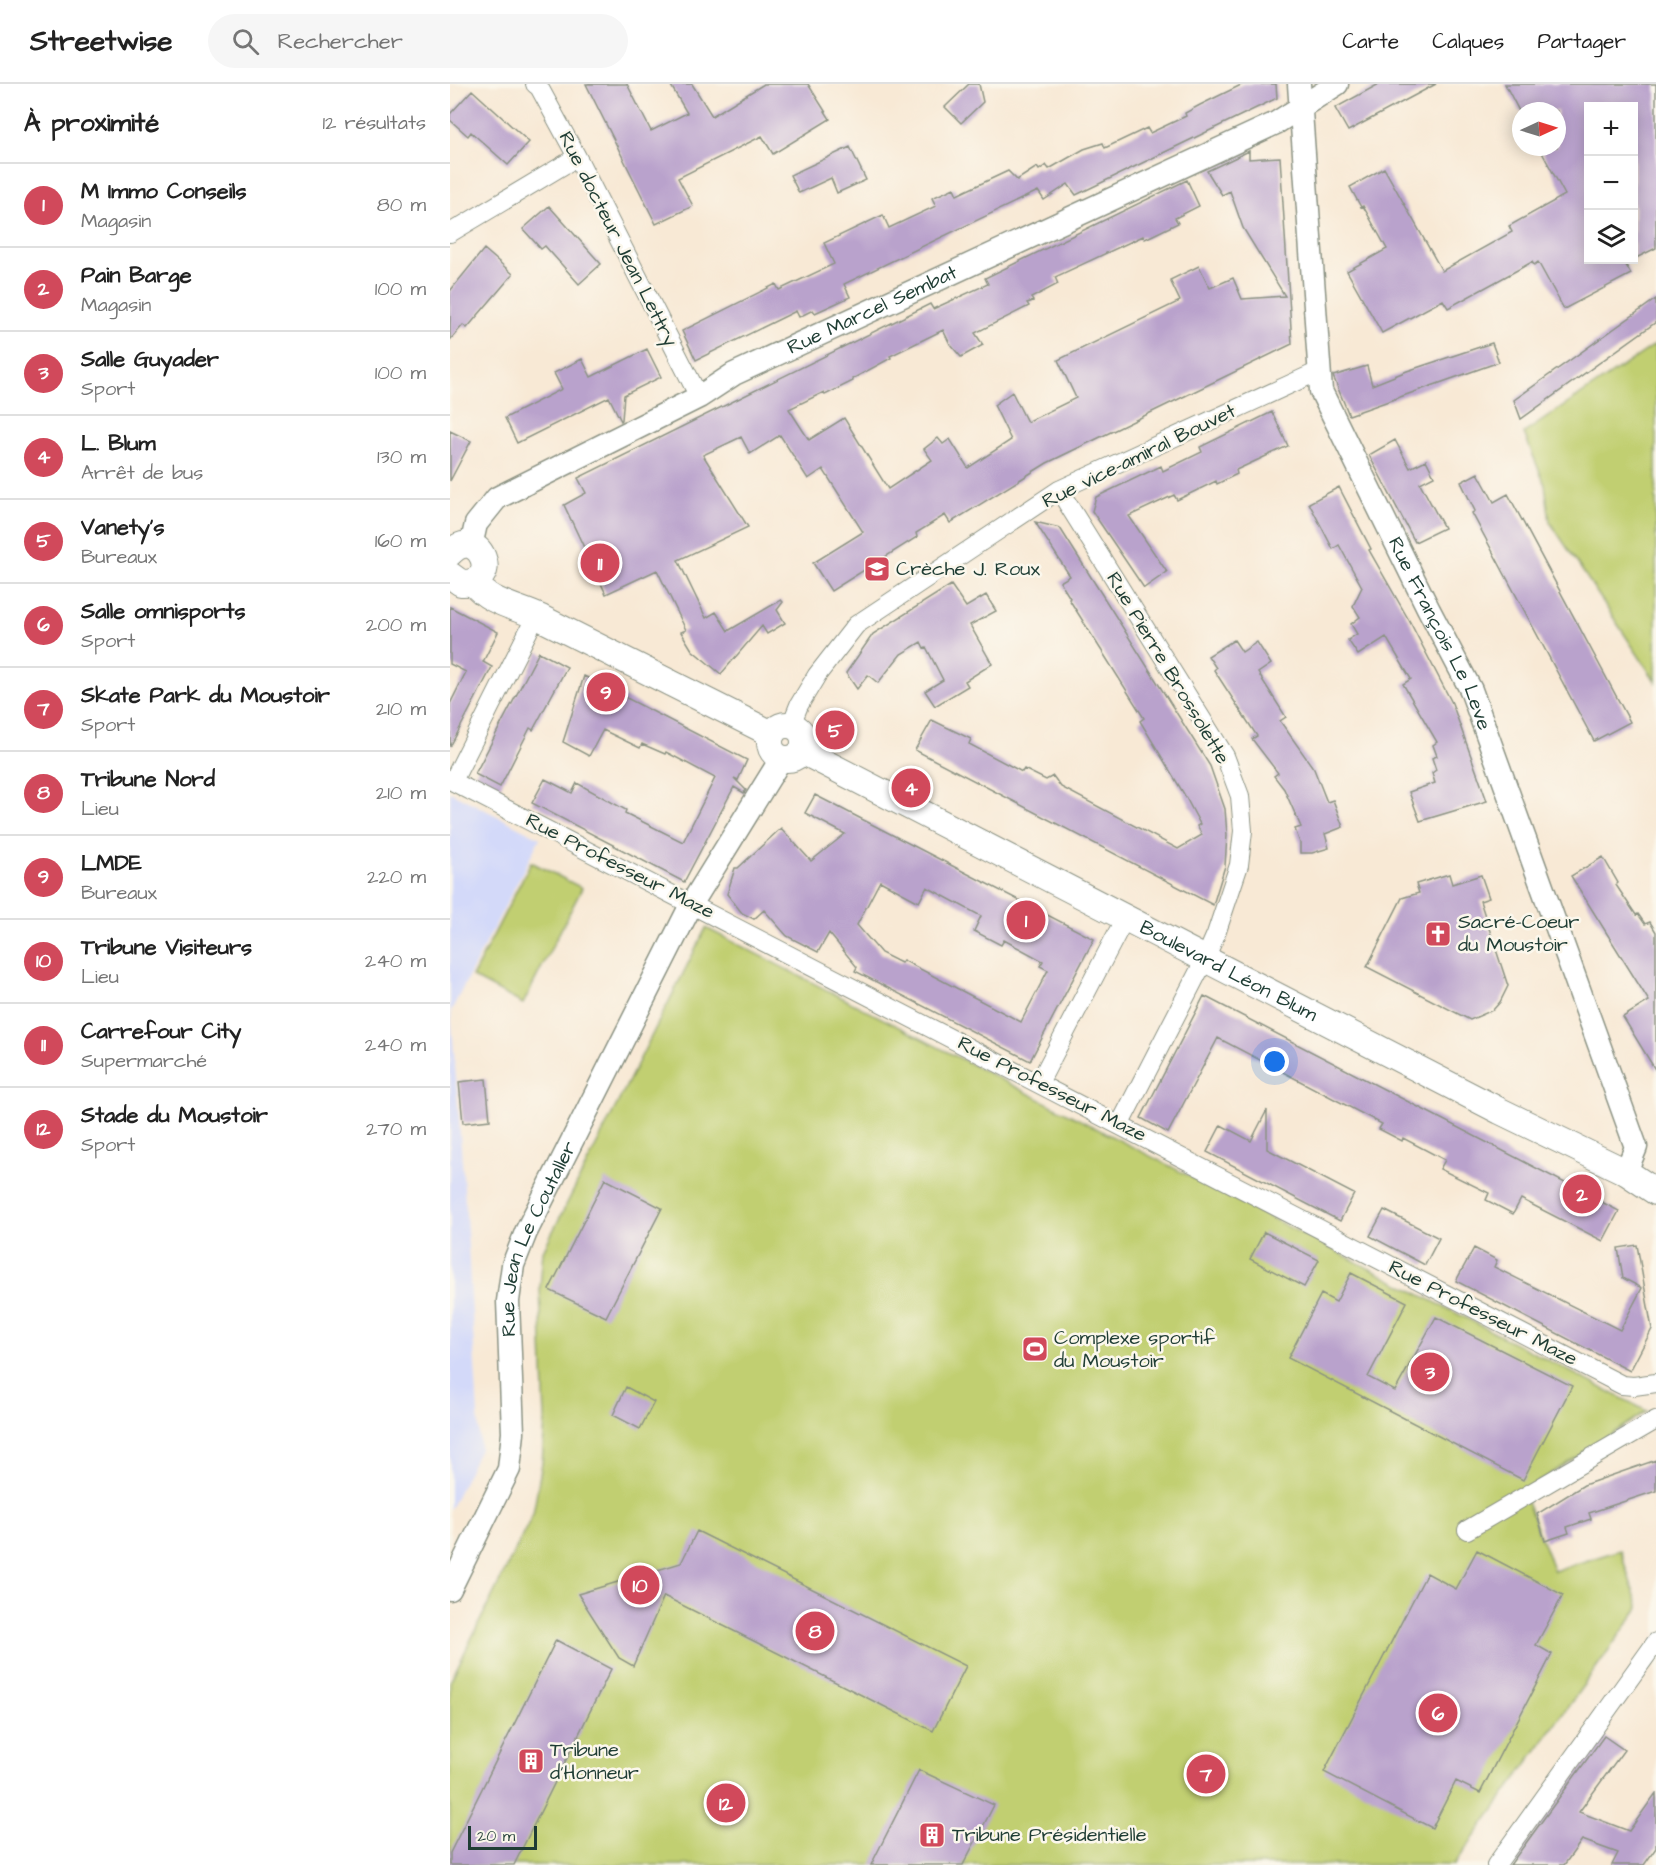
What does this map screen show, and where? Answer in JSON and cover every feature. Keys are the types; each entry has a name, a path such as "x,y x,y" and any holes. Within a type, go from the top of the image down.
{"main road":[{"path":"457,545 476,548 484,558 469,576 480,592 781,730 769,746 776,756 791,755"},
{"name":"Boulevard Léon Blum","path":"791,755 1125,918 1500,1112 1626,1172 1656,1192"}],"street":[{"name":"Rue docteur Jean Lettry","path":"535,84 539,87 577,157 699,397"},
{"name":"Rue Marcel Sembat","path":"457,545 497,498 699,397 734,374 1276,123 1300,95 1337,84"},
{"name":"Rue François Le Leve","path":"1300,95 1321,391 1347,447 1471,690 1636,1147 1626,1172"},
{"path":"450,233 577,157"},
{"name":"Rue vice-amiral Bouvet","path":"781,730 817,675 856,625 1059,490 1319,371"},
{"name":"Rue Pierre Brossolette","path":"1059,490 1224,756 1240,796 1243,831 1239,865 1216,934 1120,1124"},
{"path":"452,781 536,616"},
{"name":"Rue Jean Le Coutaller","path":"450,1589 509,1469 513,1433 508,1301 513,1265 526,1232 692,903 791,755"},
{"name":"Rue Professeur Maze","path":"452,781 1622,1385 1656,1383"},
{"path":"1039,1083 1125,918"},
{"path":"1467,1530 1656,1420"},
{"path":"1496,1865 1656,1641"}],"shaded area":[{"path":"450,792 540,838 451,1011 480,1449 450,1509"}],"green space":[{"path":"1656,344 1656,682 1550,522 1545,485 1524,433"},
{"path":"531,862 582,888 523,1004 472,977"},
{"name":"Complexe sportif du Moustoir","path":"706,928 1647,1411 1523,1492 1554,1571 1620,1550 1639,1608 1454,1865 450,1865 450,1682 533,1514 542,1463 545,1419 540,1288 543,1251"}],"building":[{"path":"586,84 627,84 651,131 687,113 670,84 692,84 712,116 764,84 808,84 830,119 773,154 762,136 678,178 693,206 656,224"},
{"path":"969,84 979,84 983,102 961,123 945,107"},
{"path":"1243,84 1276,84 1277,98 1076,195 1068,184 1044,200 1038,191 844,284 850,297 815,313 813,310 799,317 796,311 696,360 682,331 776,284 779,290 834,264 824,243 883,215 889,228 936,206 932,198 954,188 957,195 1008,171 1017,180 1037,167 1039,170 1046,165 1049,169 1084,149 1103,143 1105,148 1147,128 1150,133"},
{"path":"1379,84 1436,84 1348,131 1335,108"},
{"path":"1505,84 1656,84 1656,248 1638,257 1638,102 1584,102 1584,264 1625,264 1631,274 1564,309 1538,262 1534,265 1532,262 1448,308 1443,300 1382,333 1347,271 1387,249 1350,187 1384,168 1442,271 1512,232 1509,226 1565,195 1544,156 1566,156 1566,102 1514,102"},
{"path":"472,90 529,142 508,165 471,132 468,136 450,120 450,114"},
{"path":"850,147 866,180 837,193 831,178 799,193 790,175"},
{"path":"1249,151 1249,159 1280,157 1292,344 1047,463 950,523 945,515 916,533 917,537 831,591 813,563 863,532 823,469 808,479 780,435 750,454 741,437 703,455 748,527 678,560 706,618 716,612 728,631 781,600 783,602 777,610 785,623 767,634 762,626 721,674 692,650 681,632 686,630 657,570 606,594 564,505 586,493 578,478 930,304 933,309 988,284 985,278 1187,180 1199,206 1175,218 1178,223 1145,239 1143,236 1055,277 1058,284 1031,298 1033,301 1027,303 1029,306 975,333 983,345 961,357 950,344 943,330 890,356 891,358 852,379 853,381 789,409 809,440 844,418 888,489 932,460 924,449 938,438 943,444 950,439 968,468 1011,440 994,405 1012,392 1027,422 1076,398 1058,360 1180,301 1170,280 1199,266 1210,288 1233,278 1242,299 1285,296 1243,228 1230,191 1222,195 1207,171"},
{"path":"549,206 601,264 579,284 545,246 541,249 523,229"},
{"path":"484,249 513,274 467,328 463,325 450,340 450,291"},
{"path":"1656,299 1656,322 1521,419 1514,400"},
{"path":"1492,343 1499,362 1349,415 1333,376 1367,366 1372,385"},
{"path":"647,349 661,377 624,395 621,421 609,397 517,443 505,418 562,389 554,373 582,359 591,377"},
{"path":"1272,412 1288,446 1236,470 1237,474 1217,484 1216,481 1177,500 1174,495 1129,516 1167,572 1144,588 1092,511 1096,497 1161,466 1163,471 1202,452 1200,447"},
{"path":"450,431 471,441 450,481"},
{"path":"1395,440 1410,468 1426,460 1434,476 1420,483 1444,528 1415,542 1369,455"},
{"path":"1478,473 1494,502 1508,494 1630,722 1594,741 1472,513 1475,511 1461,482"},
{"path":"1339,487 1371,549 1369,550 1452,703 1487,801 1420,821 1409,792 1435,783 1432,773 1436,770 1432,758 1437,756 1433,745 1437,742 1403,684 1411,679 1386,637 1358,655 1348,640 1357,634 1351,624 1360,617 1353,606 1362,587 1339,545 1333,549 1309,503"},
{"path":"1035,522 1060,528 1210,766 1225,809 1227,835 1225,866 1213,905 915,750 932,720 971,739 969,744 1022,772 1024,769 1046,780 1053,776 1061,787 1178,849 1202,835 1197,826 1200,824 1184,794 1140,721 1144,718 1069,599 1060,582 1070,576"},
{"path":"951,585 966,607 986,595 996,611 970,625 992,664 965,681 968,686 935,706 925,691 943,680 926,647 924,648 921,642 901,654 878,683 868,675 857,689 846,673 873,634"},
{"path":"450,607 498,632 483,662 492,667 450,747 450,704 466,672 450,664"},
{"path":"1234,640 1242,652 1257,642 1271,664 1258,673 1286,717 1280,721 1314,769 1327,802 1333,800 1343,827 1325,834 1329,848 1312,853 1300,853 1300,843 1295,829 1301,827 1284,789 1274,776 1278,773 1252,739 1257,736 1214,670 1216,668 1208,656"},
{"path":"539,652 567,667 533,730 530,728 500,787 475,774"},
{"path":"584,676 747,760 738,780 734,778 746,790 744,793 734,787 684,882 532,803 545,779 572,793 577,783 626,810 625,813 683,842 715,778 666,752 665,754 642,744 640,748 603,730 589,756 563,742"},
{"path":"815,795 1094,939 1030,1061 855,971 857,967 829,933 818,952 787,936 764,910 754,919 742,913 727,894 735,868 738,868 781,828 811,861 845,834 805,813","holes":["880,881 919,902 927,887 981,916 974,931 1001,945 1004,940 1043,961 1040,966 1048,970 1021,1022 903,960 901,963 881,953 857,925"]},
{"path":"1603,857 1618,883 1616,885 1636,915 1638,914 1645,924 1650,922 1656,932 1656,1071 1623,1017 1649,1001 1571,876"},
{"name":"Sacré-Coeur du Moustoir","path":"1449,874 1452,884 1481,875 1489,898 1480,901 1508,986 1493,1010 1470,1020 1367,967 1402,898 1419,893 1416,884"},
{"path":"1204,996 1619,1211 1603,1241 1521,1199 1513,1214 1486,1200 1489,1193 1440,1169 1445,1160 1403,1138 1402,1141 1379,1129 1382,1124 1218,1038 1168,1133 1141,1118"},
{"path":"486,1079 490,1120 463,1123 459,1082"},
{"path":"1267,1110 1267,1149 1354,1194 1340,1221 1207,1152 1221,1125 1251,1141"},
{"path":"605,1179 662,1208 606,1317 549,1290"},
{"path":"1384,1210 1439,1238 1425,1265 1370,1236"},
{"path":"1264,1232 1319,1260 1304,1287 1250,1259"},
{"path":"1637,1245 1652,1329 1630,1371 1456,1281 1474,1248 1497,1260 1494,1267 1620,1330 1642,1288 1623,1278 1618,1248"},
{"path":"1351,1273 1407,1302 1368,1377 1395,1391 1436,1317 1572,1386 1523,1480 1288,1358 1321,1294 1336,1302"},
{"path":"626,1387 654,1402 640,1429 613,1415"},
{"path":"1656,1460 1656,1491 1589,1513 1591,1519 1567,1527 1569,1533 1545,1541 1537,1514 1584,1485"},
{"path":"697,1531 966,1666 933,1731 664,1596 633,1666 619,1658 578,1594 681,1563"},
{"path":"1477,1550 1563,1595 1536,1645 1552,1654 1480,1793 1456,1781 1432,1828 1324,1772 1427,1573 1456,1589"},
{"name":"Tribune d'Honneur","path":"556,1640 611,1669 514,1865 450,1865 450,1853"},
{"path":"1604,1736 1624,1750 1579,1812 1629,1831 1656,1793 1656,1848 1644,1865 1612,1865 1618,1853 1582,1840 1564,1865 1510,1865"},
{"name":"Tribune Présidentielle","path":"919,1770 994,1805 963,1865 871,1865"}],"place":[{"name":"Carrefour City","path":"600,563"},
{"name":"Crèche J. Roux","path":"877,569"},
{"name":"LMDE","path":"606,692"},
{"name":"Vanety's","path":"835,730"},
{"name":"L. Blum","path":"911,788"},
{"name":"M Immo Conseils","path":"1026,920"},
{"name":"Sacré-Coeur du Moustoir","path":"1438,934"},
{"name":"Pain Barge","path":"1582,1194"},
{"name":"Complexe sportif du Moustoir","path":"1035,1349"},
{"name":"Salle Guyader","path":"1430,1372"},
{"name":"Tribune Visiteurs","path":"640,1585"},
{"name":"Tribune Nord","path":"815,1631"},
{"name":"Salle omnisports","path":"1438,1713"},
{"name":"Tribune d'Honneur","path":"531,1761"},
{"name":"Skate Park du Moustoir","path":"1206,1774"},
{"name":"Stade du Moustoir","path":"726,1803"},
{"name":"Tribune Présidentielle","path":"932,1835"}]}
